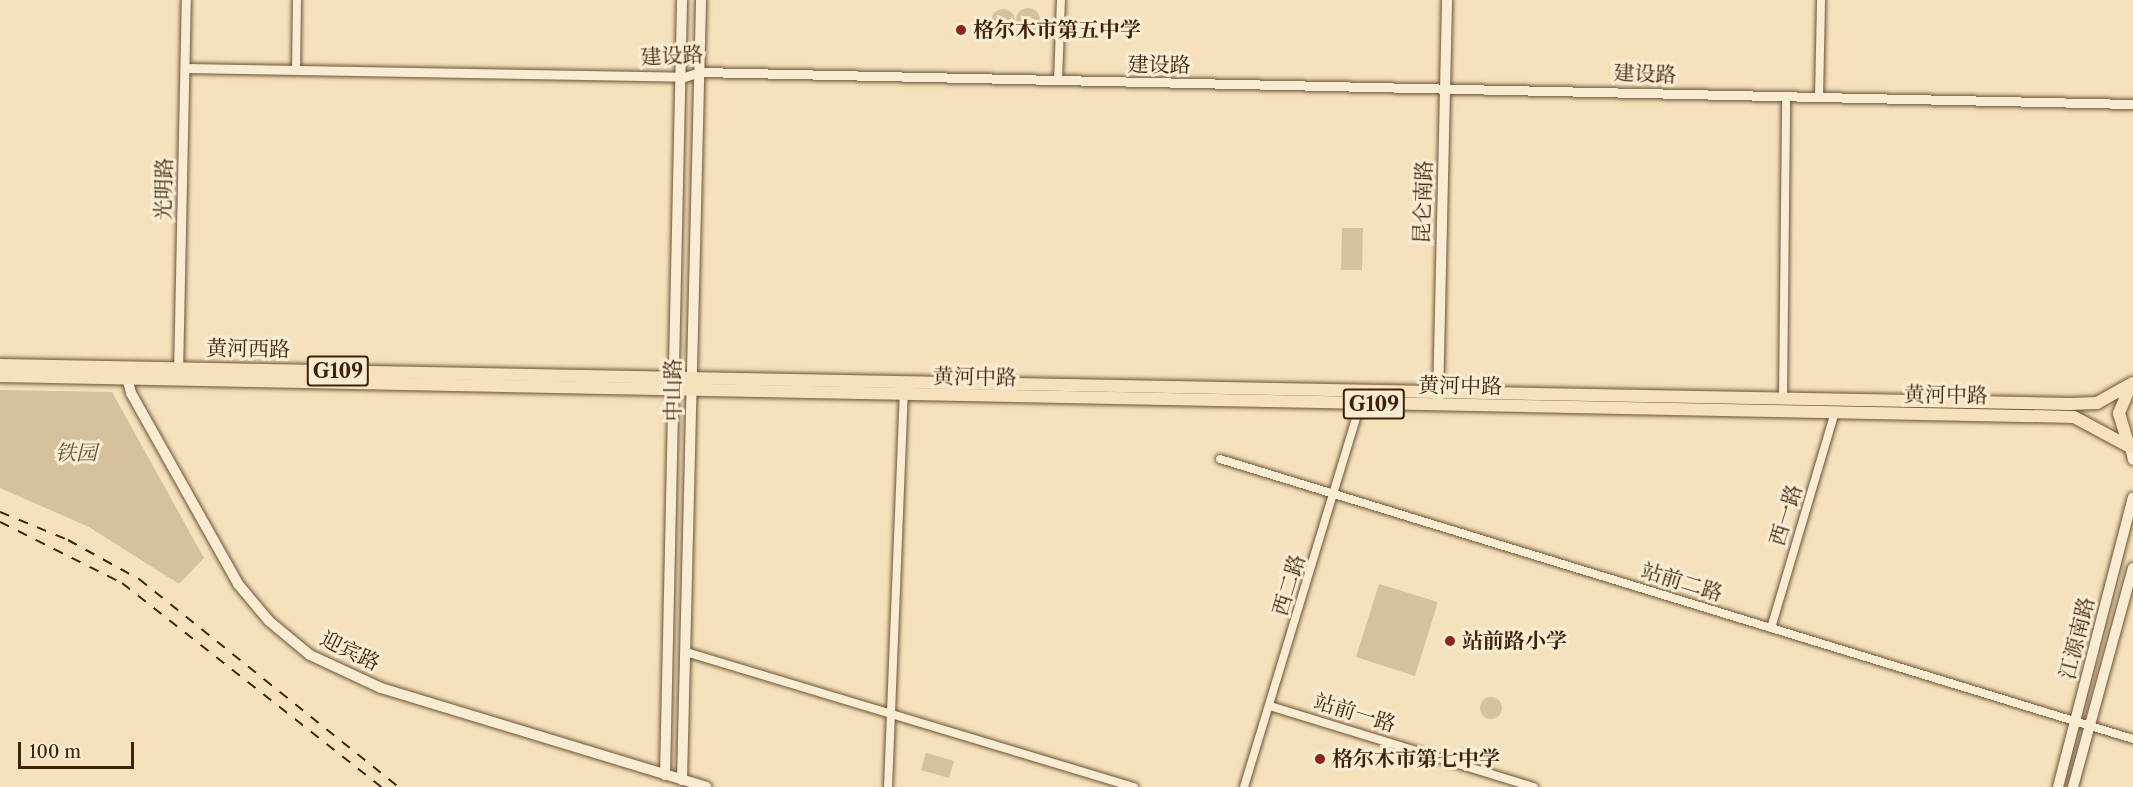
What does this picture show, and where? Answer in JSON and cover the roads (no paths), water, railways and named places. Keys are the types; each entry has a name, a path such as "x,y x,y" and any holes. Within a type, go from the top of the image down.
{"highway":[{"name":"黄河西路","path":"0,365 126,372 675,384"},
{"name":"黄河西路","path":"0,376 126,372"},
{"name":"黄河中路","path":"675,384 1362,398 1783,399 2088,403 2133,383"},
{"path":"2131,448 2119,412 2133,383"},
{"name":"黄河中路","path":"1438,399 2074,417 2131,448"}],"main road":[{"name":"中山路","path":"665,775 684,77 682,0"},
{"name":"中山路","path":"682,780 701,0"},
{"name":"昆仑南路","path":"1438,399 1448,0"},
{"name":"迎宾路","path":"126,372 238,584 296,644 334,669 381,688 706,787"},
{"path":"2131,448 2133,460"},
{"name":"江源南路","path":"2058,787 2133,498"},
{"name":"江源南路","path":"2073,787 2133,568"}],"street":[{"name":"光明路","path":"178,373 186,0"},
{"path":"296,70 297,0"},
{"path":"1058,81 1061,0"},
{"path":"1819,98 1821,0"},
{"name":"建设路","path":"185,68 684,77 700,72 1058,81 1446,86 1819,98 2133,104"},
{"path":"1783,399 1786,97"},
{"path":"888,787 904,390"},
{"name":"西二路","path":"1244,787 1336,494 1362,398"},
{"name":"西一路","path":"1771,628 1835,412"},
{"name":"站前二路","path":"1220,459 2133,739"},
{"path":"686,652 892,712 1134,787"},
{"name":"站前一路","path":"1270,706 1534,787"}],"railway":[{"path":"0,512 68,540 139,579 399,787"},
{"path":"0,522 122,583 381,787"}],"place":[{"name":"格尔木市第五中学","path":"961,30"},
{"name":"站前路小学","path":"1450,641"},
{"name":"格尔木市第七中学","path":"1320,759"}],"park label":[{"name":"铁园","path":"76,453"}]}
